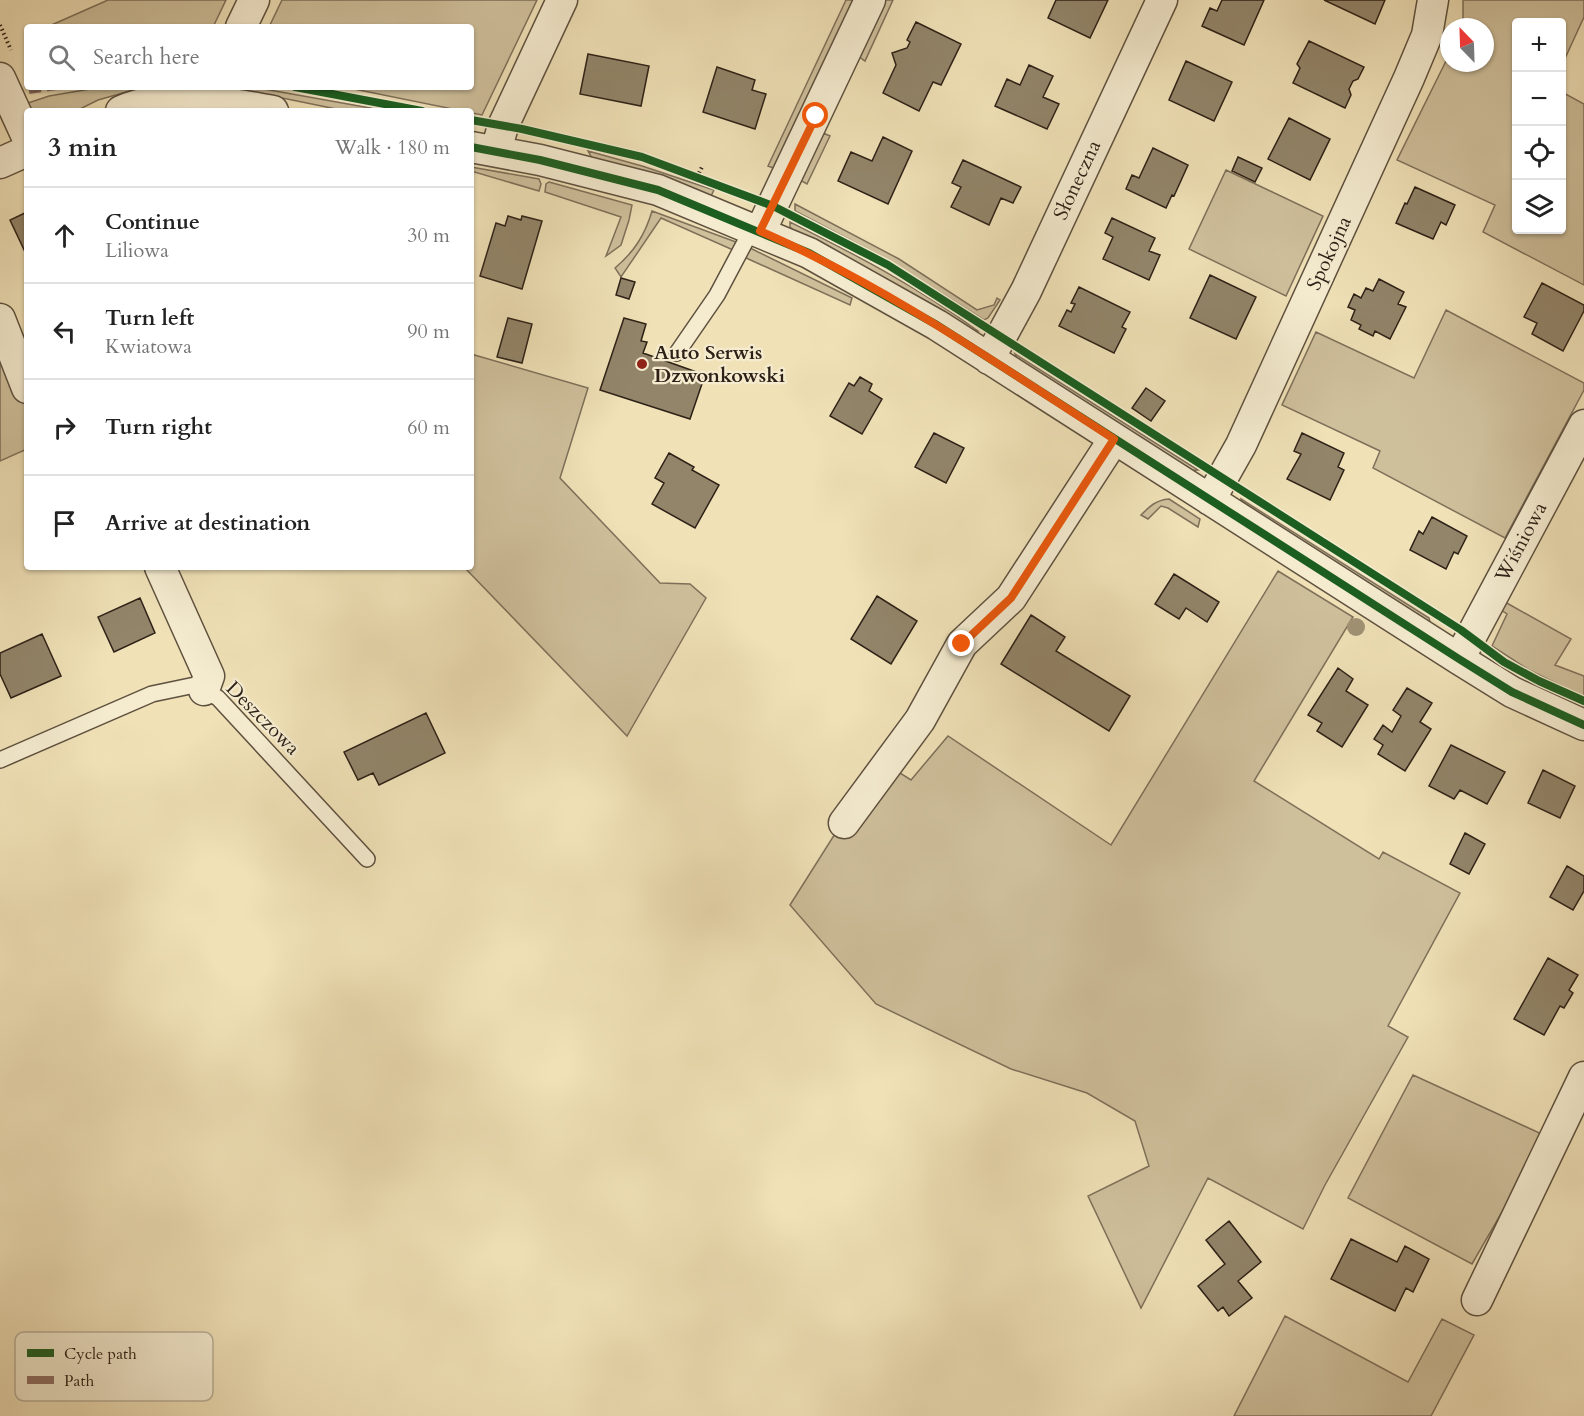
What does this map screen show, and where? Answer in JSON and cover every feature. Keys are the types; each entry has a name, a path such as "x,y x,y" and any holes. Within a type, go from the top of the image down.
{"street":[{"path":"242,24 254,0"},
{"path":"483,149 503,126 562,0"},
{"path":"756,230 870,0"},
{"name":"Słoneczna","path":"989,359 1026,291 1162,0"},
{"name":"Spokojna","path":"1210,500 1241,445 1400,99 1427,35 1433,0"},
{"path":"0,78 24,131"},
{"path":"128,108 138,104 213,94 262,108"},
{"path":"483,149 540,160 658,190 809,253 937,325 1512,692 1584,725"},
{"path":"0,163 24,152"},
{"path":"0,319 24,380"},
{"name":"Wiśniowa","path":"1459,659 1584,425"},
{"path":"844,823 920,720 962,644 1011,598 1114,439"},
{"path":"161,570 209,676 204,690"},
{"path":"1477,1300 1584,1077"}],"lane":[{"path":"677,353 717,295 756,230"},
{"name":"Deszczowa","path":"0,760 152,694 195,685 219,698 367,859"}],"path":[{"path":"697,178 703,165"}],"shaded area":[{"path":"108,0 226,0 214,24 54,24"},
{"path":"282,0 537,0 482,115 474,113 474,108 448,108 359,90 474,90 474,24 270,24"},
{"path":"846,0 858,0 776,169 768,166"},
{"path":"879,0 893,0 865,61 854,53"},
{"path":"1463,0 1584,0 1584,17 1566,56 1566,18 1512,18 1512,234 1566,234 1566,94 1584,104 1584,285 1483,232 1495,205 1397,160 1441,72 1494,72 1494,18 1463,18"},
{"path":"84,90 133,90 98,100 82,108 30,108 25,104 49,96"},
{"path":"270,90 370,108 331,108 248,91"},
{"path":"823,133 830,136 807,184 796,178"},
{"path":"588,151 714,190 711,196 592,158"},
{"path":"474,168 539,179 541,184 539,191 474,172"},
{"path":"1226,170 1323,216 1286,296 1189,249"},
{"path":"549,182 632,205 621,245 606,256 621,217 545,192 546,184"},
{"path":"795,204 899,259 977,310 994,305 997,298 1000,300 988,318 984,320 888,260 795,211"},
{"path":"652,211 736,242 733,250 661,218 621,277 615,268 638,242"},
{"path":"790,222 886,272 933,300 978,331 968,332 794,231 790,227"},
{"path":"748,247 852,298 850,305 744,257"},
{"path":"1446,310 1584,383 1584,390 1505,538 1373,468 1380,451 1282,405 1316,332 1414,378"},
{"path":"0,348 24,400 24,450 0,461"},
{"path":"1015,354 1198,470 1186,471 1017,359"},
{"path":"474,355 588,388 560,478 660,583 690,584 706,598 627,736 467,570 474,570"},
{"path":"1169,499 1200,519 1198,527 1161,506 1148,519 1141,515 1153,504"},
{"path":"1241,499 1429,618 1430,622 1428,625 1242,506"},
{"path":"1278,571 1353,617 1254,781 1379,859 1383,852 1460,893 1388,1026 1408,1037 1325,1185 1303,1229 1208,1178 1141,1308 1088,1196 1149,1166 1135,1121 1087,1093 1011,1069 876,1004 790,905 881,761 911,780 948,736 1111,845"},
{"path":"1505,602 1571,639 1555,665 1584,676 1584,697 1529,670 1492,646 1507,614 1501,610"},
{"path":"1413,1075 1546,1136 1472,1264 1348,1198"},
{"path":"1285,1316 1408,1382 1442,1319 1474,1335 1431,1416 1234,1416"}],"building":[{"path":"1056,0 1108,0 1090,38 1048,18"},
{"path":"1222,0 1264,0 1244,45 1202,26 1210,8 1217,11"},
{"path":"1324,0 1385,0 1375,24"},
{"path":"916,22 961,44 941,85 933,82 919,111 883,93 896,65 892,53 907,48 910,42 907,40"},
{"path":"1309,41 1364,67 1358,79 1353,81 1349,89 1351,95 1345,108 1293,83 1300,68 1297,64"},
{"path":"588,54 649,66 641,106 580,94"},
{"path":"1186,61 1232,82 1214,121 1169,100"},
{"path":"1029,65 1053,76 1043,97 1059,104 1047,129 995,106 1007,79 1020,85"},
{"path":"717,67 755,80 752,90 766,94 755,129 703,112"},
{"path":"1289,118 1330,139 1310,180 1268,159"},
{"path":"883,137 912,151 888,204 838,181 851,152 872,161"},
{"path":"1153,148 1188,165 1166,208 1126,189 1132,175 1139,178"},
{"path":"1238,157 1262,168 1255,182 1232,171"},
{"path":"963,160 1021,187 1013,203 1001,198 989,225 951,207 961,187 952,183"},
{"path":"1415,187 1455,205 1446,225 1441,222 1433,239 1396,223"},
{"path":"24,213 24,250 10,220"},
{"path":"508,216 521,220 522,216 542,221 522,289 480,276 496,223 505,226"},
{"path":"1112,218 1155,238 1149,251 1160,255 1149,280 1103,259 1113,237 1105,233"},
{"path":"1210,275 1256,297 1236,339 1190,318"},
{"path":"621,278 635,282 629,299 616,295"},
{"path":"1379,279 1404,292 1398,304 1406,307 1390,339 1375,331 1373,336 1359,329 1361,325 1351,320 1355,310 1348,307 1354,294 1361,298 1366,288 1373,291"},
{"path":"1542,283 1584,305 1584,311 1563,351 1532,334 1537,323 1524,317"},
{"path":"1079,287 1130,312 1122,327 1126,329 1114,353 1059,326 1067,310 1071,312 1075,304 1071,303"},
{"path":"508,318 532,324 522,363 497,357"},
{"name":"Auto Serwis Dzwonkowski","path":"624,318 646,324 641,341 647,342 643,353 705,375 690,419 600,390"},
{"path":"860,377 872,384 869,391 882,399 862,434 830,416 849,383 854,386"},
{"path":"1146,388 1165,401 1151,421 1132,408"},
{"path":"934,433 964,448 946,483 915,467"},
{"path":"1302,433 1344,453 1338,467 1344,470 1330,500 1287,479 1301,454 1294,451"},
{"path":"669,453 694,467 692,470 719,485 695,528 652,504 664,483 655,478"},
{"path":"1432,517 1467,536 1458,554 1454,552 1446,569 1410,550 1419,531 1423,534"},
{"path":"1174,574 1219,602 1207,622 1186,608 1179,619 1155,604"},
{"path":"877,596 917,621 891,664 851,639"},
{"path":"140,598 155,633 114,652 98,617"},
{"path":"1031,615 1065,637 1056,651 1130,696 1109,731 1001,664"},
{"path":"42,634 61,676 11,698 0,674 0,653"},
{"path":"1338,668 1353,679 1346,691 1368,705 1342,747 1317,731 1322,723 1308,715"},
{"path":"1407,688 1432,703 1420,722 1431,729 1405,771 1378,754 1383,745 1374,739 1383,725 1392,732 1401,716 1393,710"},
{"path":"426,713 445,753 379,785 373,773 358,780 344,752"},
{"path":"1451,745 1505,772 1487,804 1460,790 1454,799 1429,786"},
{"path":"1543,770 1575,786 1560,818 1528,803"},
{"path":"1465,833 1485,844 1469,874 1450,864"},
{"path":"1567,866 1584,876 1584,891 1573,910 1550,897"},
{"path":"1548,958 1578,975 1569,990 1573,993 1564,1008 1560,1006 1544,1035 1514,1019"},
{"path":"1229,1221 1261,1262 1238,1281 1252,1298 1229,1316 1223,1307 1218,1311 1198,1286 1225,1264 1206,1240"},
{"path":"1351,1239 1397,1262 1405,1246 1429,1259 1413,1292 1406,1288 1395,1311 1331,1279"}],"marked path":[{"path":"29,91 36,90"}],"cycle path":[{"path":"311,90 406,108"},
{"path":"474,121 522,129 642,157 773,206 888,265 1461,630 1504,662 1584,701"},
{"path":"474,148 540,160 658,190 809,253 937,325 1512,692 1584,725"}],"place":[{"name":"Auto Serwis Dzwonkowski","path":"642,364"}],"route":[{"path":"816,116 760,231 809,253 937,325 1114,439 1011,598 962,644"}]}
